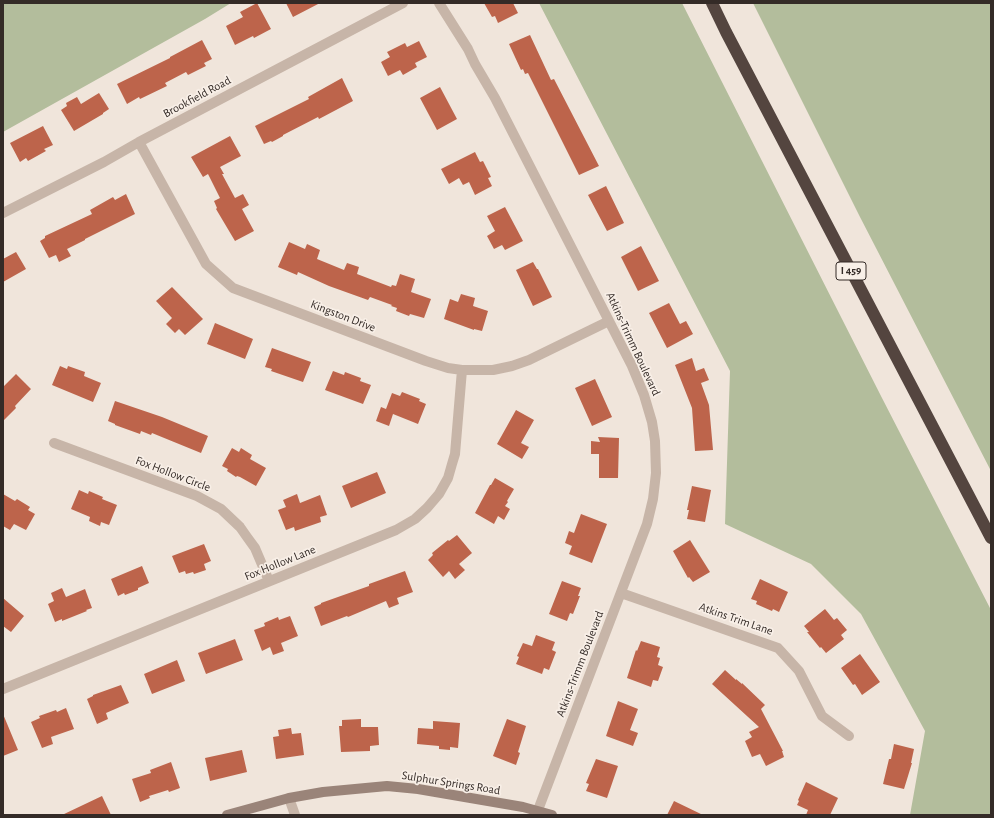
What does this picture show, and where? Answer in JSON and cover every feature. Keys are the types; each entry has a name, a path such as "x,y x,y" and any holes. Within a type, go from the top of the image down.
{"highway":[{"name":"I 459","path":"712,3 991,538"}],"street":[{"name":"Brookfield Road","path":"3,213 104,162 139,142 403,3"},
{"name":"Atkins-Trimm Boulevard","path":"439,3 468,49 495,98 632,366 644,395 652,422 655,441 656,473 653,499 647,524 538,810"},
{"name":"Kingston Drive","path":"139,142 206,264 233,288 426,361 448,368 462,370 493,370 529,360 609,322"},
{"name":"Fox Hollow Lane","path":"3,689 396,530 415,518 427,508 439,494 448,478 452,464 462,370"},
{"name":"Fox Hollow Circle","path":"54,443 197,496 221,509 240,527 251,543 269,581"},
{"name":"Atkins Trim Lane","path":"621,593 778,648 799,671 822,716 849,736"},
{"name":"Sulphur Springs Road","path":"227,815 289,798 323,792 387,786 418,789 538,810 552,815"},
{"path":"289,798 295,815"}],"green space":[{"path":"3,3 231,3 3,132"},
{"path":"539,3 682,3 991,610 991,815 910,815 925,731 861,614 811,564 725,524 730,371"},
{"path":"753,3 991,3 991,471 860,217"}],"building":[{"path":"257,3 271,29 254,38 253,36 235,45 226,26 243,17 240,12"},
{"path":"286,3 320,3 293,17"},
{"path":"484,3 513,3 518,13 498,23 495,16 492,17"},
{"path":"530,35 551,80 554,79 599,166 579,175 528,73 525,74 523,69 521,70 509,44"},
{"path":"202,40 212,59 204,63 206,66 188,75 186,72 165,83 167,86 140,99 139,97 127,104 117,84 170,58"},
{"path":"419,41 427,57 415,63 417,67 403,75 400,70 388,76 381,62 390,57 387,52 405,43 407,47"},
{"path":"342,78 353,101 319,119 318,117 272,142 271,141 264,144 255,126 309,99 308,97"},
{"path":"440,87 457,119 437,130 420,98"},
{"path":"99,93 109,109 74,131 61,110 67,106 66,103 77,97 81,104"},
{"path":"43,126 53,145 44,149 46,151 28,161 26,158 20,162 10,143"},
{"path":"230,136 241,156 220,167 224,174 222,174 235,198 243,194 249,205 242,209 254,231 235,241 216,209 217,208 214,201 220,198 208,174 203,177 191,157"},
{"path":"475,152 480,162 483,161 491,177 488,178 492,186 475,195 469,182 463,185 459,178 449,184 441,169"},
{"path":"606,186 624,223 607,231 588,195"},
{"path":"126,194 135,214 67,249 71,256 59,262 56,255 49,258 40,241 45,238 45,236 92,214 90,210 113,197 115,200"},
{"path":"505,207 523,241 505,250 502,245 494,249 487,236 495,231 487,216"},
{"path":"289,242 305,249 307,244 320,250 317,259 344,270 347,263 359,267 357,274 391,287 392,285 396,286 400,274 415,279 411,292 431,299 424,318 410,314 409,316 396,311 397,308 391,306 392,305 370,297 368,300 329,286 298,272 297,275 278,267"},
{"path":"641,246 659,281 638,291 621,257"},
{"path":"16,252 26,269 3,282 3,259"},
{"path":"533,262 552,297 533,306 516,270"},
{"path":"172,287 203,319 185,335 179,329 175,333 166,324 172,318 156,301"},
{"path":"461,294 475,298 473,306 488,311 482,331 474,330 444,319 450,299 458,302"},
{"path":"669,303 680,324 686,321 693,334 667,348 649,313"},
{"path":"215,323 253,339 245,359 207,344"},
{"path":"272,348 311,362 303,382 271,371 272,369 265,367"},
{"path":"692,358 696,371 704,368 709,380 701,383 709,405 713,450 695,451 692,408 675,365"},
{"path":"60,366 67,369 68,366 85,372 84,376 101,383 93,402 52,385"},
{"path":"333,371 344,375 345,372 361,378 360,381 371,385 363,404 325,390"},
{"path":"16,374 31,389 15,406 16,408 3,421 3,387"},
{"path":"595,379 612,417 592,426 575,388"},
{"path":"402,392 420,399 419,401 426,404 418,424 393,414 389,426 376,421 381,407 386,409 392,393 400,396"},
{"path":"115,401 162,417 208,436 201,453 152,433 151,435 141,431 140,434 108,421"},
{"path":"516,410 534,420 521,443 529,447 522,459 497,444"},
{"path":"598,437 619,438 618,478 599,478 599,454 591,454 591,441 600,442"},
{"path":"232,448 239,452 241,448 252,455 250,459 266,468 256,486 240,477 236,477 227,471 228,469 222,466"},
{"path":"377,472 386,493 351,508 342,486"},
{"path":"495,478 514,489 505,506 510,509 504,520 498,516 494,524 475,513"},
{"path":"692,486 711,490 705,522 687,519 689,510 687,510"},
{"path":"79,490 88,494 89,491 103,497 102,499 117,505 109,525 101,522 100,526 89,521 90,517 71,509"},
{"path":"3,494 15,501 17,499 30,507 28,510 35,514 26,530 14,524 10,530 3,526"},
{"path":"297,494 300,503 320,495 327,515 320,517 321,522 295,531 294,527 286,530 278,510 286,507 283,500"},
{"path":"581,514 607,524 592,563 569,554 572,546 565,543 569,531 574,533"},
{"path":"457,535 472,553 459,564 465,570 455,579 449,571 443,577 428,560 433,555 432,553 448,540 449,541"},
{"path":"690,540 710,572 693,582 689,577 688,578 673,551"},
{"path":"204,544 211,561 204,564 206,570 194,574 193,572 186,574 185,571 179,573 172,556"},
{"path":"142,566 149,583 138,588 138,590 118,596 111,579"},
{"path":"405,571 413,592 397,598 399,604 389,608 386,601 348,617 347,616 321,626 314,607"},
{"path":"760,579 788,592 779,612 773,609 772,611 756,604 757,601 751,599"},
{"path":"562,581 581,588 578,596 580,596 573,614 570,613 567,621 549,614"},
{"path":"62,588 66,597 85,589 92,608 62,621 62,619 55,622 48,604 54,601 51,593"},
{"path":"3,598 24,616 11,632 3,626"},
{"path":"825,609 834,620 837,618 847,630 841,635 844,639 826,653 821,647 820,648 804,626"},
{"path":"290,616 298,636 281,643 284,651 273,655 270,647 262,651 254,630 265,626 264,623 278,617 279,620"},
{"path":"536,635 555,642 552,650 556,652 549,670 544,668 542,674 516,664 519,657 517,656 523,643 532,646"},
{"path":"235,639 243,660 206,674 198,653"},
{"path":"641,641 660,647 657,657 660,658 658,665 663,667 658,681 653,680 651,687 627,678 636,650 637,651"},
{"path":"860,654 880,682 862,695 855,684 853,685 841,668"},
{"path":"177,660 185,681 152,694 144,674"},
{"path":"725,670 736,680 742,683 765,705 761,709 783,751 784,757 766,766 760,754 752,757 745,741 752,737 749,732 759,727 712,684"},
{"path":"121,685 129,703 106,713 108,719 97,724 87,699 93,695"},
{"path":"618,701 638,709 630,730 638,733 633,746 606,736"},
{"path":"66,708 74,729 51,737 53,744 42,748 31,722 40,718 39,716 56,710 57,712"},
{"path":"3,714 18,750 3,756"},
{"path":"361,719 361,727 378,727 379,745 370,746 370,751 341,752 339,726 342,726 342,720"},
{"path":"507,719 526,726 518,752 520,753 516,765 493,756"},
{"path":"433,721 460,723 458,748 450,747 450,750 439,749 439,746 417,744 418,728 433,729"},
{"path":"291,728 292,734 301,733 304,755 276,759 273,737 279,736 278,730"},
{"path":"894,744 914,749 912,763 904,789 883,784"},
{"path":"242,750 247,772 210,781 205,758"},
{"path":"596,759 618,766 607,798 586,791 589,784 586,783"},
{"path":"171,762 180,788 149,796 150,798 140,802 132,779 151,773 150,770"},
{"path":"806,782 838,798 830,815 806,815 808,810 797,805"},
{"path":"102,796 111,815 62,815"},
{"path":"674,801 703,815 667,815"}]}
